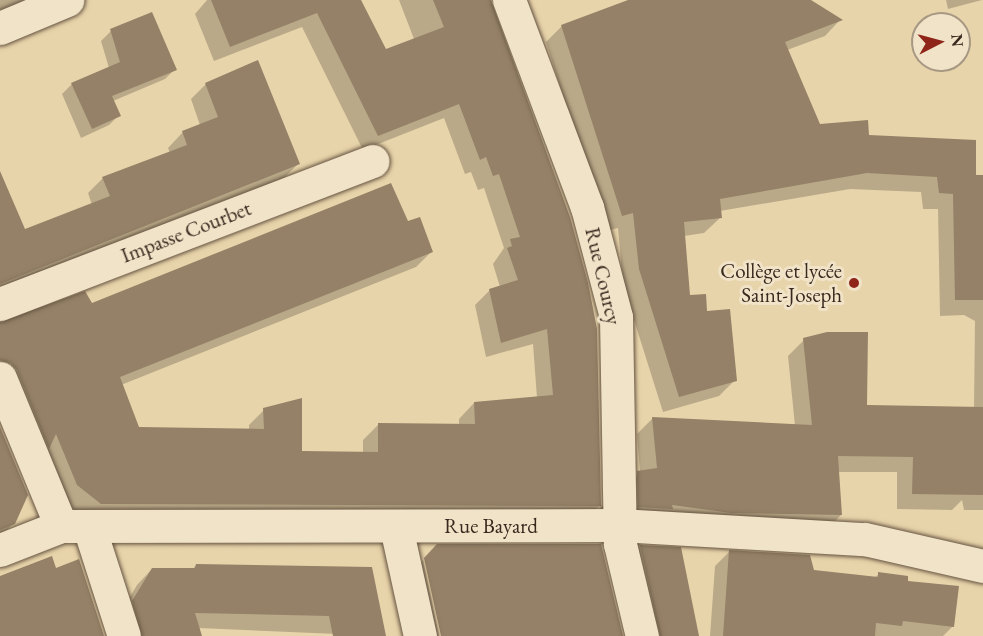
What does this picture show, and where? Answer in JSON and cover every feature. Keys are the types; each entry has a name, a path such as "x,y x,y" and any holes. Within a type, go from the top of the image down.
{"street":[{"path":"0,28 67,0"},
{"name":"Rue Courcy","path":"509,0 587,207 616,317 619,525 642,636"},
{"name":"Impasse Courbet","path":"0,304 372,161"},
{"path":"0,378 75,526 124,636"},
{"name":"Rue Bayard","path":"0,550 75,526 619,525 865,539 983,566"},
{"path":"396,527 420,636"}],"building":[{"path":"211,0 361,0 386,49 444,27 433,0 491,0 570,217 588,283 597,329 601,506 101,504 77,485 56,434 49,449 17,370 11,363 0,360 0,322 85,291 92,303 391,183 408,221 420,217 433,252 120,377 139,427 264,429 263,408 302,398 302,451 378,452 378,423 475,424 474,402 553,395 547,329 501,343 489,289 518,280 507,248 512,246 510,239 520,237 499,174 493,176 486,157 480,160 459,104 378,136 317,13 230,47"},
{"path":"628,0 811,0 843,20 785,42 820,124 868,120 869,135 976,140 976,175 983,175 983,300 955,300 953,194 939,193 937,177 867,173 720,199 722,218 684,222 690,295 706,294 707,311 730,309 737,381 679,397 639,269 633,213 622,216 561,25"},
{"path":"152,12 177,70 112,96 121,116 92,129 71,83 120,62 110,29"},
{"path":"258,60 300,164 0,284 0,171 25,229 110,196 102,177 187,145 182,131 218,117 205,83"},
{"path":"827,332 868,332 867,405 983,407 983,495 912,494 913,457 838,456 842,515 731,513 672,505 673,509 638,507 637,471 657,468 652,417 812,425 803,338"},
{"path":"0,427 28,495 15,524 0,530"},
{"path":"437,544 601,544 623,636 441,636 424,558"},
{"path":"640,545 681,547 699,636 660,636"},
{"path":"729,550 810,555 814,570 878,577 878,572 908,576 908,581 959,586 954,627 903,621 902,626 876,623 875,636 723,636"},
{"path":"52,556 56,568 79,559 104,636 0,636 0,576"},
{"path":"196,564 372,567 386,636 333,636 329,616 195,613 202,636 142,636 132,601 152,568 195,568"}],"place":[{"name":"Collège et lycée Saint-Joseph","path":"854,283"}]}
